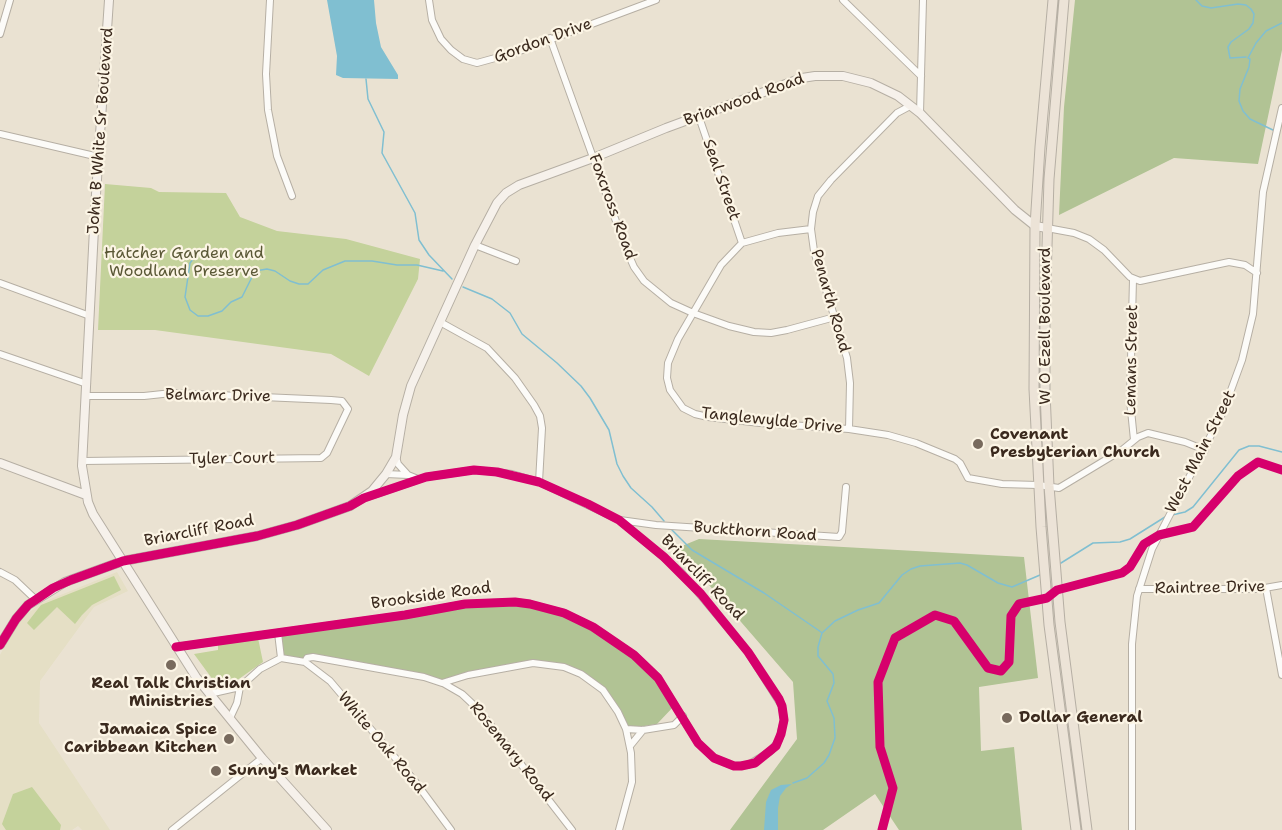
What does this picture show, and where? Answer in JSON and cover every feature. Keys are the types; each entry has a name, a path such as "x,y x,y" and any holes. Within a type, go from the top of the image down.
{"main road":[{"name":"W O Ezell Boulevard","path":"1053,0 1035,226 1034,362 1038,485 1047,607 1076,830"},
{"name":"W O Ezell Boulevard","path":"1064,0 1053,122 1047,228 1045,314 1049,486 1059,612 1087,830"},
{"path":"1042,123 1053,122"},
{"path":"1057,693 1068,692"},
{"path":"1067,766 1077,764"}],"street":[{"path":"0,34 10,0"},
{"name":"John B White Sr Boulevard","path":"109,0 82,461 86,495 93,514 176,646 210,694 262,758 327,830"},
{"path":"270,0 266,74 268,110 279,163 292,196"},
{"name":"Gordon Drive","path":"429,0 432,20 441,39 451,50 468,61 477,63 656,0"},
{"path":"843,0 921,76"},
{"path":"920,113 923,0"},
{"name":"Foxcross Road","path":"550,38 615,222 634,267 644,281 664,298 693,313 735,328 762,333 787,330 835,317"},
{"name":"Briarwood Road","path":"364,498 387,474 396,457 409,393 475,245 497,203 513,187 795,81 815,76 843,76 871,82 898,96 920,113 1015,210 1035,226"},
{"name":"Penarth Road","path":"849,429 849,374 835,317 814,250 811,229 815,204 824,188 866,143 897,113 910,106"},
{"name":"West Main Street","path":"1132,830 1132,644 1139,589 1149,556 1166,520 1205,450 1233,391 1253,314 1261,206 1282,108"},
{"name":"Seal Street","path":"699,117 742,243"},
{"path":"0,134 99,157"},
{"path":"1035,226 1074,232 1089,239 1104,250 1119,268 1133,279 1148,281 1229,262 1245,265 1257,273"},
{"path":"742,243 778,233 811,229"},
{"name":"Tanglewylde Drive","path":"742,243 721,265 673,351 667,368 670,390 683,408 708,417 849,429 888,435 957,461 965,475 971,479 991,483 1049,486"},
{"path":"475,245 516,261"},
{"name":"Lemans Street","path":"1133,279 1130,408 1134,440"},
{"path":"0,284 90,316"},
{"path":"440,322 487,348 515,378 534,405 542,422 543,435 539,482"},
{"path":"0,354 87,384"},
{"name":"Belmarc Drive","path":"86,396 144,396 172,393 331,400 342,401 348,406"},
{"name":"Tyler Court","path":"82,461 321,458 327,453 348,406"},
{"path":"1049,486 1059,488 1122,450 1142,434 1153,432 1205,450"},
{"path":"396,457 398,464 408,475"},
{"path":"0,463 86,495"},
{"name":"Briarcliff Road","path":"0,645 16,619 35,599 65,582 123,561 281,530 330,514 364,498 419,479 474,470 497,472 539,482 619,520 664,557 701,594 748,652 782,706 784,720 779,740 771,751 748,765 734,766 714,758 701,747 692,732"},
{"path":"387,474 402,485"},
{"name":"Briarcliff Road","path":"387,474 408,475 419,479"},
{"name":"Buckthorn Road","path":"619,520 656,525 839,537 842,532 846,487"},
{"path":"0,572 15,580 35,599"},
{"name":"Raintree Drive","path":"1139,589 1266,588 1282,585"},
{"path":"1266,588 1282,675"},
{"name":"Brookside Road","path":"176,646 405,615 465,604 514,602 537,605 564,613 593,627 620,645 658,678 692,732"},
{"path":"278,633 282,657"},
{"path":"210,694 240,687 260,669 282,657 305,662"},
{"name":"Rosemary Road","path":"305,662 307,658 313,657 424,677 442,683 462,694 479,710 572,830"},
{"name":"White Oak Road","path":"305,662 330,681 414,780 451,830"},
{"path":"442,683 468,675 532,663 564,667 589,678 603,690 618,711 630,746 633,767 632,782 619,830"},
{"path":"230,718 237,704 240,687"},
{"path":"626,729 643,730 674,724 683,716"},
{"path":"674,724 692,732"},
{"path":"630,746 643,730"},
{"path":"172,830 262,758"}],"shaded area":[{"path":"117,572 128,591 94,607 40,681 39,723 110,830 82,830 78,826 72,830 0,830 0,655 17,622 41,603"}],"green space":[{"path":"1075,0 1282,0 1282,50 1258,164 1174,158 1059,215 1064,107"},
{"name":"Hatcher Garden and Woodland Preserve","path":"105,184 151,188 159,192 226,193 240,217 277,231 346,239 420,259 418,279 369,376 331,354 155,330 98,330"},
{"path":"699,539 1024,557 1038,678 979,687 981,751 1014,747 1022,830 899,830 875,794 823,830 730,830 797,739 793,682 677,548"},
{"path":"114,576 121,590 92,605 75,624 57,607 34,630 27,623 41,605"},
{"path":"515,602 564,613 607,636 646,666 676,704 657,724 626,729 603,690 573,670 544,663 442,683 313,657 305,662 281,658 278,633 465,604"},
{"path":"258,638 263,662 230,683 216,684 194,654 218,650 218,645"},
{"path":"32,787 61,825 60,830 6,830 2,824 13,794"}],"water":[{"path":"327,0 374,0 381,47 398,75 398,79 343,78 336,75 337,56"},
{"path":"792,784 780,796 778,830 764,830 766,802 771,790 781,785"}],"waterway":[{"path":"1196,0 1202,6 1211,8 1238,4 1246,5 1251,9 1254,14 1253,23 1228,47 1230,58 1246,57"},
{"path":"1275,131 1250,119 1243,111 1239,101 1240,89 1249,67 1250,59 1248,58 1256,43 1266,31 1282,23"},
{"path":"366,79 368,99 384,132 382,153 415,213 419,240 429,255 452,279"},
{"path":"194,258 190,263 185,297 190,310 198,316 208,316 222,311 231,302 242,297 255,271 267,269 275,271 299,284 308,284 323,270 345,261 417,265 443,271"},
{"path":"463,287 492,299 510,313 522,334 581,386 609,430 617,464 623,476 631,488 664,521"},
{"path":"1172,515 1185,512 1193,507 1239,450 1249,446 1259,446 1282,452"},
{"path":"1061,563 1093,543 1120,542 1130,539 1165,517"},
{"path":"672,530 692,550 764,593 821,632"},
{"path":"793,783 807,778 824,763 835,738 834,718 827,701 834,683 833,674 818,656 822,633 835,621 879,603 902,575 920,566 960,563 998,583 1012,587 1040,575"}],"cycle path":[{"path":"882,830 893,788 880,747 878,682 895,638 935,615 954,621 988,668 1001,671 1009,662 1011,616 1019,604 1047,598 1057,590 1122,573 1130,567 1144,544 1159,535 1193,527 1238,476 1258,462 1282,470"},
{"path":"0,645 16,619 28,605 53,588 123,561 257,536 297,525 350,506 364,498 426,477 474,470 497,472 539,482 588,504 619,520 664,557 701,594 748,652 779,699 784,720 776,746 755,763 734,766 714,758 698,743 658,678 634,655 593,627 564,613 515,602 465,604 405,615 176,647"}],"place":[{"name":"Covenant Presbyterian Church","path":"978,444"},
{"name":"Real Talk Christian Ministries","path":"171,665"},
{"name":"Dollar General","path":"1007,718"},
{"name":"Jamaica Spice Caribbean Kitchen","path":"229,739"},
{"name":"Sunny's Market","path":"216,771"}]}
